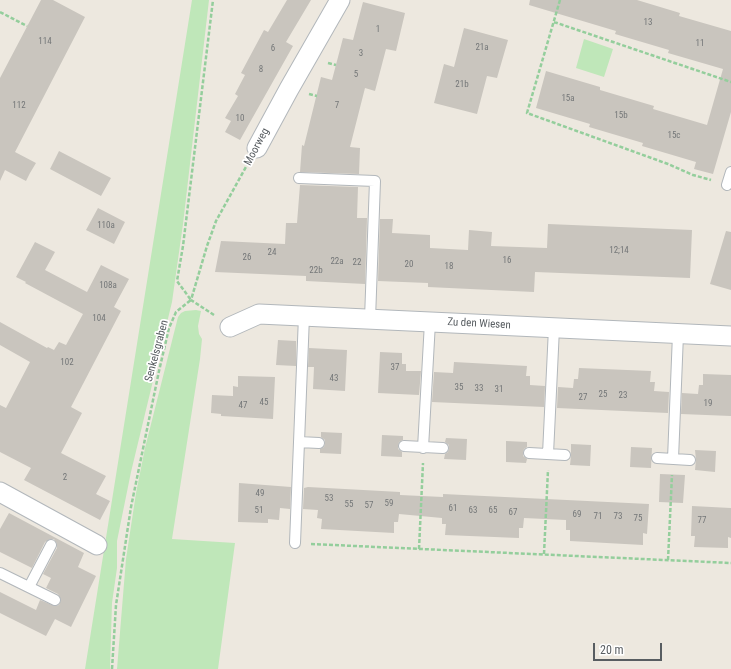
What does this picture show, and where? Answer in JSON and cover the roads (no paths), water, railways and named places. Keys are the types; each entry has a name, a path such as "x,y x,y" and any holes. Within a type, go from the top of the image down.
{"street":[{"name":"Moorweg","path":"257,148 288,89 340,0"},
{"name":"Zu den Wiesen","path":"230,327 259,314 731,336"},
{"path":"0,492 98,545"}],"lane":[{"path":"727,185 731,172"},
{"path":"299,178 375,181 370,319"},
{"path":"295,543 304,316"},
{"path":"423,448 430,322"},
{"path":"548,454 554,328"},
{"path":"673,459 678,334"},
{"path":"299,442 319,443"},
{"path":"404,446 443,448"},
{"path":"529,453 565,455"},
{"path":"656,458 690,460"},
{"path":"29,587 51,545"},
{"path":"0,573 55,600"}]}
